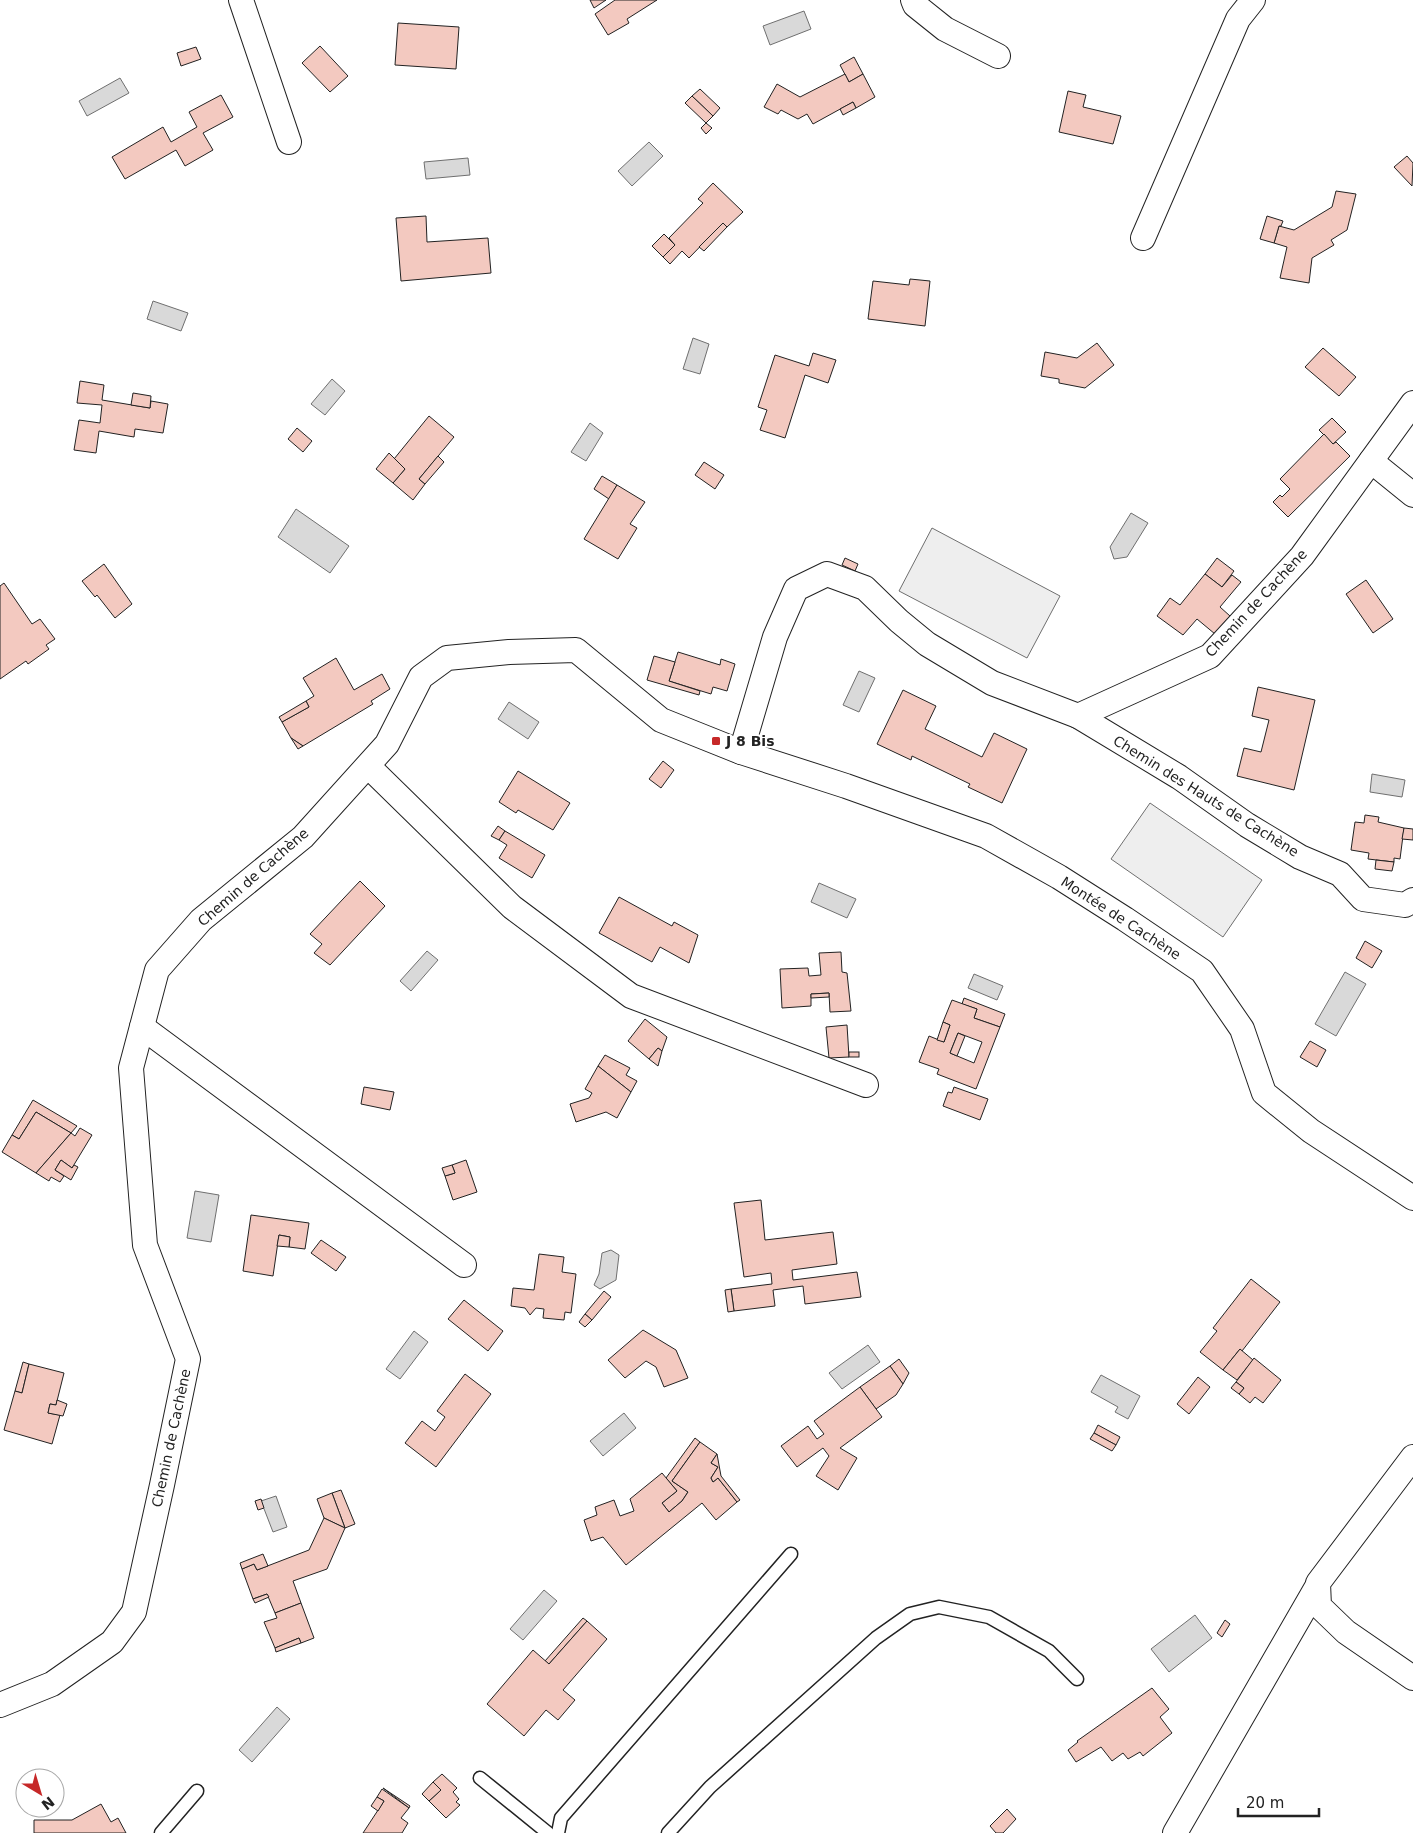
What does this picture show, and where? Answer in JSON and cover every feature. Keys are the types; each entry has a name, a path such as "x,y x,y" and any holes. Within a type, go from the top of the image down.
{"street":[{"path":"240,0 289,142"},
{"path":"912,0 915,5 945,29 998,56"},
{"path":"1144,238 1238,19 1253,0"},
{"name":"Chemin de Cachène","path":"1078,716 1210,656 1302,556 1413,403"},
{"path":"1371,460 1413,495"},
{"path":"741,752 776,637 796,589 827,574 865,588 899,621 927,644 992,683 1078,716"},
{"name":"Chemin de Cachène","path":"0,1705 52,1684 112,1642 134,1612 162,1484 188,1360 145,1245 131,1068 157,970 201,920 303,837 387,744 421,677 447,658 576,650 661,720 741,752"},
{"name":"Chemin des Hauts de Cachène","path":"1078,716 1179,777 1247,825 1300,857 1340,874 1363,899 1405,905 1413,900"},
{"name":"Montée de Cachène","path":"741,752 846,786 986,836 1059,877 1125,919 1202,972 1242,1029 1264,1093 1310,1132 1413,1198"},
{"path":"368,766 512,907 630,996 866,1086"},
{"path":"142,1027 464,1265"},
{"path":"1175,1833 1318,1585 1413,1457"},
{"path":"1318,1585 1320,1606 1346,1632 1413,1678"}],"lane":[{"path":"558,1833 561,1818 791,1554"},
{"path":"668,1833 710,1787 876,1638 910,1614 939,1607 989,1617 1049,1651 1077,1679"},
{"path":"480,1778 548,1833"},
{"path":"161,1833 197,1791"}],"shaded area":[{"path":"804,11 811,29 770,45 763,26"},
{"path":"120,78 129,93 87,116 79,101"},
{"path":"649,142 663,156 632,186 618,171"},
{"path":"468,158 470,175 426,179 424,162"},
{"path":"153,301 188,313 181,331 147,319"},
{"path":"693,338 709,344 700,374 683,369"},
{"path":"332,379 345,391 325,415 311,404"},
{"path":"590,423 603,433 586,461 571,452"},
{"path":"296,509 349,546 330,573 278,537"},
{"path":"1131,513 1148,523 1127,557 1114,559 1110,547"},
{"path":"932,528 1060,596 1027,658 899,591"},
{"path":"859,671 875,678 859,712 843,705"},
{"path":"509,702 539,722 528,739 498,719"},
{"path":"1372,774 1405,780 1402,797 1370,792"},
{"path":"1150,803 1262,880 1223,937 1111,859"},
{"path":"819,883 856,899 847,918 811,902"},
{"path":"427,951 438,960 411,991 400,981"},
{"path":"1345,972 1366,984 1336,1036 1315,1024"},
{"path":"974,974 1003,986 997,1000 968,988"},
{"path":"195,1191 219,1195 211,1242 187,1238"},
{"path":"611,1250 619,1255 616,1280 600,1289 594,1285 599,1274 602,1253"},
{"path":"414,1331 428,1342 400,1379 386,1369"},
{"path":"868,1345 880,1362 842,1389 829,1373"},
{"path":"1101,1375 1140,1396 1128,1419 1115,1412 1118,1407 1091,1392"},
{"path":"624,1413 636,1428 603,1456 590,1441"},
{"path":"276,1496 287,1527 273,1532 261,1501"},
{"path":"544,1590 557,1601 523,1640 510,1629"},
{"path":"1195,1615 1212,1638 1169,1672 1151,1649"},
{"path":"277,1707 290,1719 252,1762 239,1750"}],"building":[{"path":"590,0 606,0 594,8"},
{"path":"615,0 657,0 627,19 629,23 608,35 595,14"},
{"path":"398,23 459,27 456,69 395,65"},
{"path":"320,46 348,76 330,92 302,63"},
{"path":"196,47 201,59 181,66 177,53"},
{"path":"854,57 863,74 849,82 840,65"},
{"path":"845,74 849,82 863,74 875,97 856,108 853,102 813,124 807,114 798,119 781,110 778,114 764,107 777,84 800,97"},
{"path":"700,89 720,108 713,116 692,96"},
{"path":"1068,91 1086,95 1083,107 1121,116 1113,144 1059,132"},
{"path":"221,95 233,117 203,133 213,150 185,166 176,150 125,179 112,157 163,127 171,142 197,127 189,112"},
{"path":"692,96 713,116 706,123 685,103"},
{"path":"853,102 856,108 843,115 840,109"},
{"path":"706,123 712,128 706,134 701,128"},
{"path":"1407,156 1413,163 1412,186 1394,167"},
{"path":"713,183 743,212 727,227 723,223 689,258 682,251 670,264 663,257 675,245 669,238 703,203 698,199"},
{"path":"1336,191 1356,194 1347,230 1331,240 1334,245 1312,258 1309,283 1280,278 1287,247 1274,243 1279,226 1294,230 1332,207"},
{"path":"426,216 427,242 488,238 491,273 401,281 396,218"},
{"path":"1267,216 1283,221 1281,226 1279,226 1274,243 1260,239"},
{"path":"723,223 727,227 704,251 699,247"},
{"path":"664,234 675,245 663,257 652,246"},
{"path":"910,279 930,281 925,326 868,319 873,281 909,285"},
{"path":"1097,343 1114,365 1085,388 1059,383 1059,379 1041,376 1045,352 1077,358"},
{"path":"1323,348 1356,377 1339,396 1305,367"},
{"path":"813,353 836,360 828,383 805,375 785,438 760,430 767,410 758,407 775,355 809,366"},
{"path":"80,381 104,385 102,400 150,408 151,401 168,404 163,433 135,429 134,437 99,431 96,453 74,450 79,420 100,423 102,405 77,403"},
{"path":"133,393 151,396 150,408 131,405"},
{"path":"429,416 454,437 419,479 425,484 413,500 393,483 405,469 394,459"},
{"path":"1332,418 1346,432 1333,444 1319,430"},
{"path":"297,428 312,441 303,452 288,439"},
{"path":"1324,434 1333,444 1336,442 1350,456 1288,517 1273,502 1290,489 1280,479"},
{"path":"389,453 405,469 393,483 376,469"},
{"path":"438,456 444,462 425,484 419,479"},
{"path":"704,462 724,475 715,489 695,475"},
{"path":"602,476 617,485 609,499 594,489"},
{"path":"617,485 645,502 630,524 637,528 618,559 584,539"},
{"path":"845,558 858,564 855,571 842,565"},
{"path":"1217,558 1234,571 1222,587 1205,574"},
{"path":"104,564 132,604 115,618 97,595 95,597 82,581"},
{"path":"1205,574 1222,587 1232,575 1241,582 1220,607 1230,616 1215,634 1197,619 1183,635 1157,616 1170,598 1180,605"},
{"path":"1366,580 1393,619 1373,633 1346,594"},
{"path":"4,583 32,624 40,619 55,639 46,645 49,649 28,664 26,661 0,679 0,586"},
{"path":"678,652 720,665 721,659 735,664 727,691 713,687 711,694 669,681"},
{"path":"654,656 675,662 669,681 700,691 699,695 647,680"},
{"path":"336,658 354,690 382,674 390,689 371,701 373,704 303,746 291,738 282,722 309,707 306,701 314,696 303,678"},
{"path":"1258,687 1315,700 1294,790 1237,776 1244,748 1261,752 1269,720 1252,716"},
{"path":"903,690 936,706 925,729 982,757 994,733 1027,749 1002,803 968,787 970,784 912,756 911,760 877,744"},
{"path":"306,701 309,707 282,722 279,717"},
{"path":"291,738 303,746 298,749"},
{"path":"663,761 674,770 661,788 649,779"},
{"path":"518,771 570,803 553,830 518,810 516,813 499,802"},
{"path":"1365,815 1379,817 1378,822 1404,828 1400,859 1394,858 1394,862 1368,859 1369,853 1351,850 1355,822 1364,823"},
{"path":"498,826 505,831 499,840 491,836"},
{"path":"1404,828 1413,829 1413,840 1402,839"},
{"path":"505,831 545,855 532,878 499,858 507,845 499,840"},
{"path":"1376,860 1394,862 1392,871 1375,869"},
{"path":"360,881 385,906 330,965 314,953 322,944 310,934"},
{"path":"619,897 672,926 674,922 698,935 689,963 660,947 652,962 599,933"},
{"path":"1365,941 1382,951 1372,968 1356,958"},
{"path":"841,952 842,972 847,973 851,1011 830,1012 829,993 811,994 811,1006 782,1008 780,969 808,968 809,976 821,975 819,953"},
{"path":"829,993 829,997 811,998 811,994"},
{"path":"964,998 1005,1014 1000,1027 974,1018 977,1009 962,1004"},
{"path":"952,1000 977,1009 974,1018 1000,1027 976,1089 937,1074 939,1069 919,1062 929,1036 944,1042 950,1025 943,1022","holes":["958,1033 982,1042 974,1063 950,1053"]},
{"path":"645,1019 667,1037 662,1051 658,1048 649,1059 628,1041"},
{"path":"943,1022 950,1025 944,1042 937,1040"},
{"path":"847,1025 849,1057 829,1058 826,1027"},
{"path":"958,1033 965,1036 957,1056 950,1053"},
{"path":"1310,1041 1326,1050 1317,1067 1300,1057"},
{"path":"658,1048 662,1051 658,1066 649,1059"},
{"path":"849,1052 859,1052 859,1057 849,1057"},
{"path":"605,1055 630,1068 626,1075 637,1081 631,1092 598,1066"},
{"path":"598,1066 631,1092 617,1118 606,1112 576,1122 570,1104 589,1098 592,1093 585,1089"},
{"path":"364,1087 394,1092 390,1110 361,1104"},
{"path":"954,1087 988,1099 980,1120 943,1106 948,1092 952,1093"},
{"path":"33,1100 77,1126 71,1133 36,1112 19,1139 12,1135"},
{"path":"36,1112 71,1133 36,1173 2,1152 12,1135 19,1139"},
{"path":"80,1128 92,1135 72,1168 61,1160 55,1170 64,1176 60,1182 51,1177 49,1181 36,1173 71,1133 75,1136"},
{"path":"61,1160 72,1168 74,1165 78,1167 71,1180 55,1170"},
{"path":"466,1160 477,1192 453,1200 445,1176 455,1173 452,1165"},
{"path":"452,1165 455,1173 445,1176 442,1168"},
{"path":"761,1200 765,1240 833,1232 837,1264 792,1270 793,1280 857,1272 861,1297 805,1304 803,1286 773,1290 775,1306 734,1311 731,1289 772,1284 771,1273 744,1277 734,1203"},
{"path":"251,1215 309,1223 305,1249 289,1247 290,1237 279,1235 273,1276 243,1271"},
{"path":"279,1235 290,1237 289,1247 277,1246"},
{"path":"321,1240 346,1257 336,1271 311,1253"},
{"path":"539,1254 564,1257 562,1272 576,1274 571,1313 565,1312 564,1320 543,1318 544,1309 536,1308 530,1315 525,1308 511,1306 513,1288 534,1290"},
{"path":"1251,1279 1280,1302 1242,1351 1240,1349 1223,1370 1200,1352 1217,1331 1213,1328"},
{"path":"731,1289 734,1311 728,1312 725,1290"},
{"path":"604,1291 611,1297 592,1320 585,1314"},
{"path":"464,1300 503,1331 488,1351 448,1319"},
{"path":"585,1314 592,1320 585,1327 579,1322"},
{"path":"643,1330 676,1350 688,1378 664,1387 656,1367 646,1361 625,1378 608,1360"},
{"path":"1240,1349 1253,1360 1237,1380 1223,1370"},
{"path":"1254,1358 1281,1380 1263,1403 1255,1397 1250,1403 1239,1394 1244,1388 1236,1382"},
{"path":"899,1359 909,1373 903,1384 890,1366"},
{"path":"23,1362 29,1364 22,1393 15,1391"},
{"path":"29,1364 64,1373 56,1405 50,1404 48,1413 60,1415 52,1444 4,1430 15,1391 22,1393"},
{"path":"890,1366 903,1384 896,1395 876,1409 860,1387"},
{"path":"465,1374 491,1394 436,1467 405,1443 422,1421 435,1431 445,1417 437,1411"},
{"path":"1198,1377 1210,1387 1189,1414 1177,1404"},
{"path":"1236,1382 1244,1388 1239,1394 1231,1388"},
{"path":"860,1387 882,1417 840,1448 857,1458 838,1490 816,1476 829,1456 823,1448 797,1467 781,1446 808,1426 817,1439 824,1434 814,1421"},
{"path":"57,1400 67,1404 63,1416 48,1413 50,1404 56,1405"},
{"path":"1098,1425 1120,1437 1116,1445 1094,1433"},
{"path":"1094,1433 1116,1445 1112,1451 1090,1439"},
{"path":"695,1438 700,1442 672,1481 688,1492 682,1501 669,1512 662,1503 677,1491 666,1478"},
{"path":"700,1442 717,1454 711,1463 718,1467 711,1478 713,1482 718,1478 737,1502 716,1520 702,1503 626,1565 603,1537 591,1541 584,1520 597,1515 595,1507 614,1500 620,1516 634,1511 630,1499 662,1473 677,1491 662,1503 669,1512 682,1501 688,1492 672,1481"},
{"path":"717,1454 721,1476 740,1500 737,1502 718,1478 713,1482 711,1478 718,1467 711,1463"},
{"path":"341,1490 355,1524 345,1528 332,1493"},
{"path":"332,1493 345,1528 324,1518 317,1499"},
{"path":"261,1499 264,1508 258,1510 255,1501"},
{"path":"324,1518 345,1528 327,1569 293,1581 301,1603 275,1613 267,1594 253,1599 242,1569 254,1564 257,1570 309,1550"},
{"path":"263,1554 268,1566 257,1570 254,1564 242,1569 240,1563"},
{"path":"267,1594 269,1597 255,1603 253,1599"},
{"path":"301,1603 314,1638 301,1643 299,1638 275,1648 264,1622 277,1618 275,1613"},
{"path":"583,1618 587,1621 549,1664 545,1661"},
{"path":"1225,1620 1230,1624 1222,1637 1217,1633"},
{"path":"587,1621 607,1639 563,1690 575,1700 558,1720 546,1710 524,1736 487,1704 533,1650 549,1664"},
{"path":"299,1638 301,1643 276,1652 275,1648"},
{"path":"1152,1688 1169,1709 1160,1717 1172,1733 1143,1756 1140,1752 1128,1759 1123,1753 1112,1761 1101,1747 1076,1762 1068,1750 1077,1741"},
{"path":"442,1774 457,1788 453,1792 459,1799 456,1802 460,1805 446,1818 429,1801 441,1790 433,1782"},
{"path":"433,1782 441,1790 429,1801 422,1794"},
{"path":"383,1788 410,1806 409,1808"},
{"path":"382,1789 409,1808 401,1818 408,1823 402,1833 363,1833 384,1801 377,1797"},
{"path":"377,1797 384,1801 378,1811 371,1806"},
{"path":"101,1804 111,1822 118,1818 126,1833 34,1833 34,1820 72,1820"},
{"path":"1007,1809 1016,1819 1003,1833 996,1833 990,1826"}],"place":[{"name":"J 8 Bis","path":"716,741"}]}
